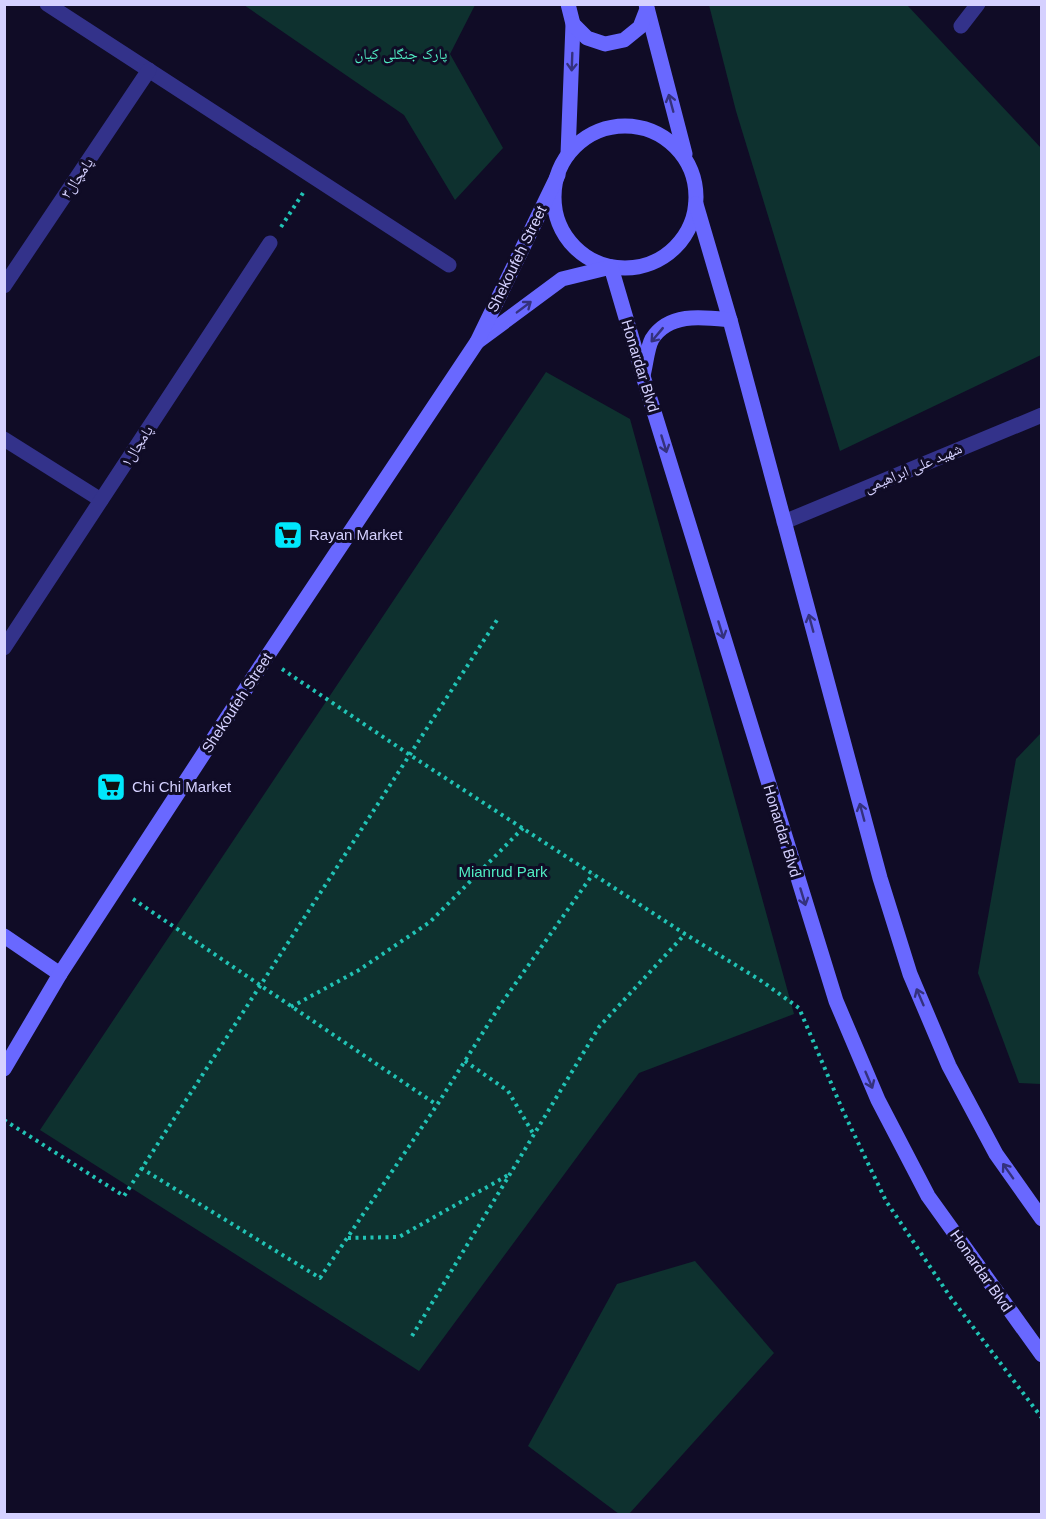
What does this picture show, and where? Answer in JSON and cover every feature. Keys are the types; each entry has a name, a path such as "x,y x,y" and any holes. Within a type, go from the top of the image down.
{"main road":[{"path":"568,4 573,24 568,154"},
{"path":"573,24 587,38 605,44 624,40 640,27 646,7"},
{"path":"646,7 686,160 694,181 696,204 730,320 880,878 910,974 949,1066 991,1144 1041,1219"},
{"path":"686,160 671,142 652,130 630,126 608,128 586,137 568,154 558,175 554,199 559,222 571,243 589,258 611,267 635,267 658,260 677,245 690,225 696,204"},
{"name":"Shekoufeh Street","path":"4,1069 60,974 266,658 477,342 558,175"},
{"name":"Shekoufeh Street","path":"477,342 562,279 611,267"},
{"name":"Honardar Blvd","path":"611,267 836,1001 878,1100 928,1196 1041,1355"},
{"path":"643,376 652,339 671,320 704,317 730,320"},
{"path":"4,936 60,974"}],"street":[{"path":"47,4 449,265"},
{"path":"961,26 978,4"},
{"name":"پامچال۳","path":"4,286 148,70"},
{"name":"پامچال۱","path":"4,648 270,243"},
{"name":"شهید علی ابراهیمی","path":"784,522 1041,415"},
{"path":"4,439 101,500"}],"path":[{"path":"270,243 313,177"},
{"path":"4,1120 124,1196 497,620"},
{"path":"266,658 410,755 800,1008 843,1111 886,1202 951,1298 1041,1418"},
{"path":"291,1006 360,970 430,922 523,828"},
{"path":"141,1168 320,1278 501,1004 592,874"},
{"path":"117,888 436,1105"},
{"path":"412,1336 600,1027 684,934"},
{"path":"465,1061 508,1091 534,1136"},
{"path":"347,1238 399,1237 511,1173"}],"green space":[{"name":"پارک جنگلی کیان","path":"244,5 475,5 450,54 503,148 455,200 404,115"},
{"path":"709,5 907,5 1041,148 1041,355 840,451 736,111"},
{"name":"Mianrud Park","path":"546,372 630,419 794,1014 639,1073 419,1371 40,1130"},
{"path":"1041,733 1042,1084 1019,1083 978,973 1016,759"},
{"path":"695,1261 774,1353 629,1514 619,1514 528,1446 617,1284"}],"place":[{"name":"Rayan Market","path":"288,535"},
{"name":"Chi Chi Market","path":"111,787"}]}
